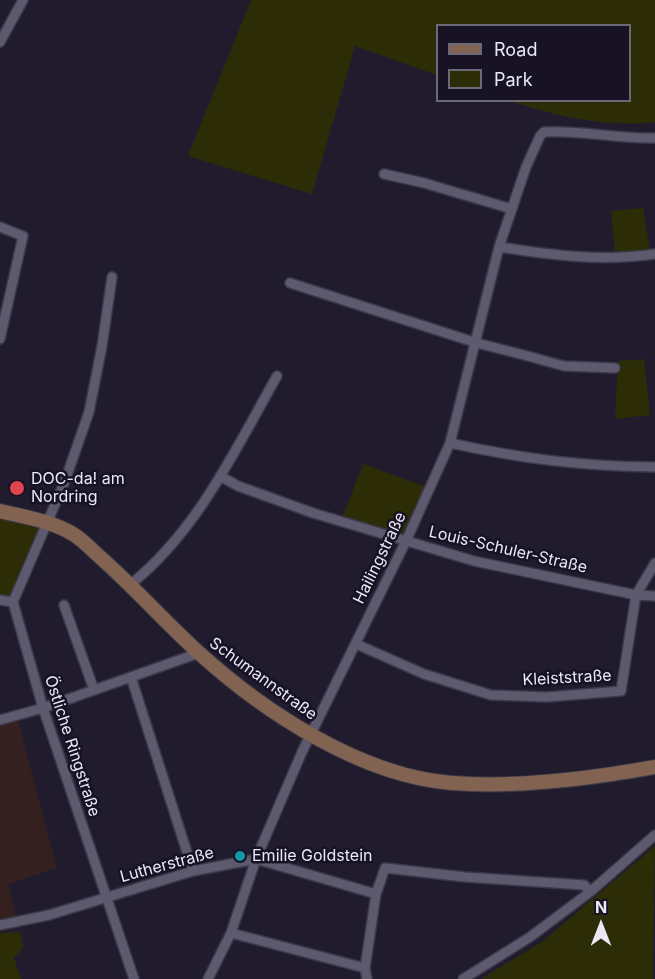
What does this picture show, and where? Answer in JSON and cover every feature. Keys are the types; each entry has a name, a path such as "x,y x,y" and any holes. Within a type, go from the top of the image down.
{"street":[{"path":"0,40 23,0"},
{"name":"Hailingstraße","path":"208,979 231,933 256,859 310,735 406,541 450,443 500,246 526,166 540,136 544,132 568,132 604,137 655,138"},
{"path":"384,174 424,183 512,209"},
{"path":"0,227 23,236 0,339"},
{"path":"500,246 568,258 632,258 655,254"},
{"path":"0,600 13,602 65,481 89,412 112,277"},
{"path":"290,282 477,343 564,366 615,368"},
{"path":"131,584 154,565 206,503 277,376"},
{"path":"450,443 525,459 593,467 655,467"},
{"name":"Louis-Schuler-Straße","path":"220,476 238,486 313,513 474,561 636,595 655,596"},
{"name":"Schumannstraße","path":"0,511 46,522 74,535 131,584 199,653 310,735 390,770 451,783 561,779 655,767"},
{"name":"Kleiststraße","path":"356,644 424,675 491,695 547,698 621,691 636,595 655,563"},
{"name":"Östliche Ringstraße","path":"13,602 43,708 134,979"},
{"path":"64,605 94,690"},
{"path":"0,720 43,708 199,653"},
{"path":"131,677 192,871"},
{"path":"463,979 530,937 591,892 655,835"},
{"name":"Lutherstraße","path":"0,925 49,915 192,871 256,859 376,894"},
{"path":"367,979 365,968 376,894 385,868 465,877 584,885 591,892"},
{"path":"231,933 365,968"}],"shaded area":[{"path":"17,717 57,868 8,884 17,918 0,921 0,722"}],"green space":[{"path":"251,0 655,0 655,122 600,122 514,102 631,102 631,24 436,24 436,75 355,46 312,194 188,156"},
{"path":"643,208 650,252 615,253 611,211"},
{"path":"644,359 650,415 615,419 618,361"},
{"path":"363,464 427,487 405,538 342,519"},
{"path":"0,515 41,524 11,598 0,595"},
{"path":"655,846 653,979 481,979 543,941"},
{"path":"20,932 23,947 14,958 21,979 0,979 0,933"}],"place":[{"name":"DOC-da! am Nordring","path":"17,488"},
{"name":"Emilie Goldstein","path":"240,856"}]}
